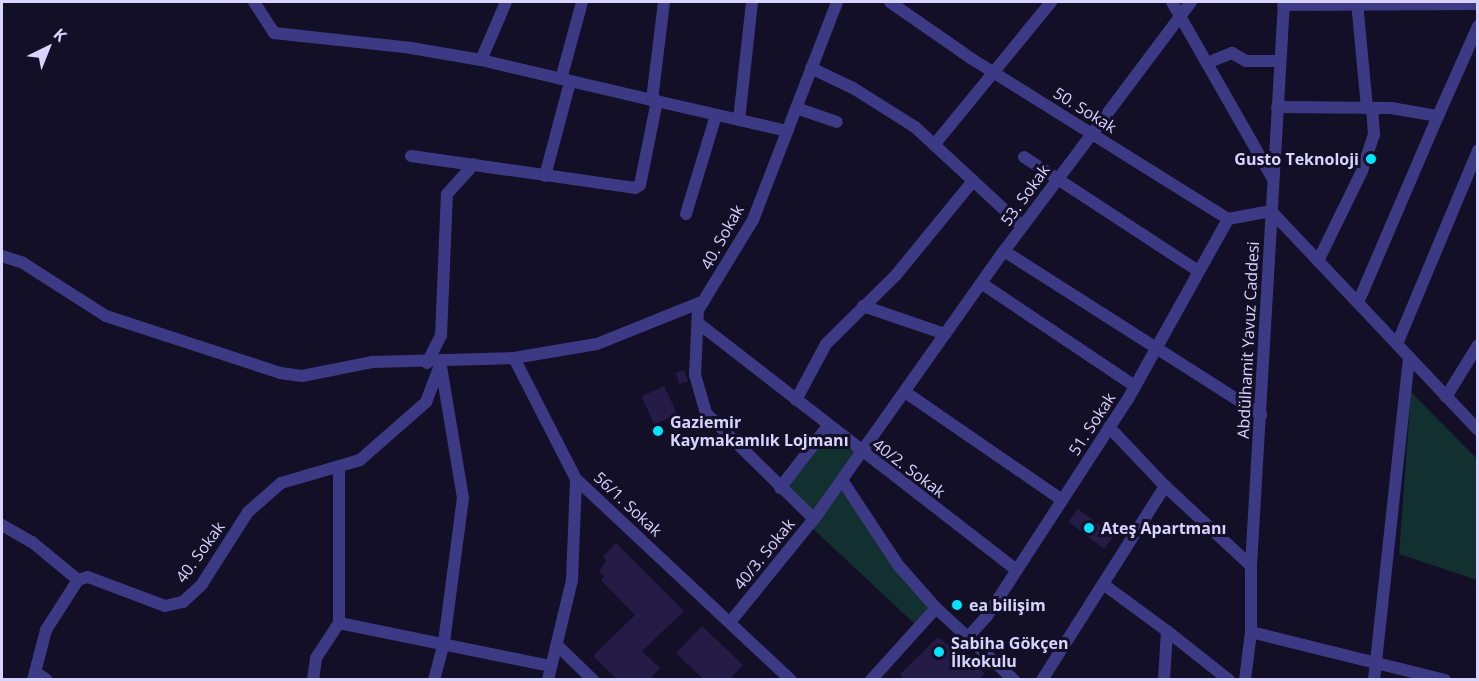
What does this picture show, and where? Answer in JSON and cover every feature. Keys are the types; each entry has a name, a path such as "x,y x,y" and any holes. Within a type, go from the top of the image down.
{"street":[{"path":"254,2 274,33 323,36 481,60 787,131"},
{"path":"481,60 506,2"},
{"path":"545,176 582,2"},
{"path":"411,156 635,188 640,185 654,100 664,2"},
{"path":"739,120 752,2"},
{"name":"40. Sokak","path":"704,301 753,220 837,2"},
{"name":"50. Sokak","path":"890,2 992,72 1228,219"},
{"path":"934,144 1050,2"},
{"path":"1172,2 1273,178"},
{"name":"53. Sokak","path":"1191,2 1090,133 1004,251 1262,415"},
{"path":"1284,3 1478,4"},
{"name":"Abdülhamit Yavuz Caddesi","path":"1245,680 1251,632 1251,566 1262,415 1271,211 1284,3"},
{"path":"1318,261 1362,171 1374,135 1357,4"},
{"path":"1358,303 1478,26"},
{"path":"1207,63 1232,53 1246,61 1280,61"},
{"path":"811,68 853,88 915,127 1022,226"},
{"path":"1277,107 1370,108 1438,116"},
{"path":"796,108 837,122"},
{"path":"686,214 716,115"},
{"path":"1397,344 1478,150"},
{"path":"1024,157 1197,270"},
{"path":"427,363 441,336 447,194 474,164"},
{"path":"795,400 826,344 896,275 973,181"},
{"path":"1228,219 1271,211 1478,430"},
{"name":"51. Sokak","path":"968,637 1017,570 1135,386 1197,270 1228,219"},
{"path":"814,519 1004,251"},
{"path":"2,256 23,263 106,316 280,373 302,376 372,362 441,363 514,358 597,344 704,301"},
{"path":"981,284 1135,386"},
{"name":"40/3. Sokak","path":"704,301 698,310 695,375 706,413 814,519 730,621"},
{"path":"863,306 945,334"},
{"name":"40/2. Sokak","path":"698,323 828,426 1017,570"},
{"path":"1446,397 1478,345"},
{"path":"1374,680 1409,357"},
{"name":"56/1. Sokak","path":"514,358 576,479 791,680"},
{"path":"434,680 444,642 463,498 441,363"},
{"name":"40. Sokak","path":"78,580 88,577 165,606 183,602 202,584 248,512 281,483 339,468 360,460 426,402 441,363"},
{"path":"905,392 1062,500"},
{"path":"780,488 828,426"},
{"path":"1109,427 1165,486 1251,566"},
{"path":"313,680 316,658 339,623 339,468"},
{"path":"548,680 572,580 576,479"},
{"path":"842,480 898,566 936,608 1014,680"},
{"path":"1042,680 1165,486"},
{"path":"2,525 32,542 78,580 46,630 34,676 47,680"},
{"path":"1103,584 1229,680"},
{"path":"871,680 936,608"},
{"path":"339,623 444,642 551,666"},
{"path":"1164,680 1167,632"},
{"path":"1251,632 1376,660 1445,680"},
{"path":"557,645 592,680"}],"green space":[{"path":"1411,392 1477,459 1477,580 1399,554"},
{"path":"829,426 862,452 842,480 936,608 918,627 809,525 814,519 780,488"}],"building":[{"path":"684,370 688,381 680,384 676,373"},
{"name":"Gaziemir Kaymakamlık Lojmanı","path":"664,386 677,414 654,425 641,397"},
{"name":"Ateş Apartmanı","path":"1078,509 1114,536 1104,549 1068,522"},
{"path":"616,543 684,611 642,651 660,668 649,680 618,680 593,656 635,615 601,580 604,576 599,572 606,560 603,557"},
{"path":"702,626 743,665 729,680 704,680 676,653"},
{"name":"Sabiha Gökçen İlkokulu","path":"938,637 985,673 979,680 904,680 900,674"}],"place":[{"name":"Gusto Teknoloji","path":"1371,159"},
{"name":"Gaziemir Kaymakamlık Lojmanı","path":"658,431"},
{"name":"Ateş Apartmanı","path":"1089,528"},
{"name":"ea bilişim","path":"957,605"},
{"name":"Sabiha Gökçen İlkokulu","path":"939,652"}]}
